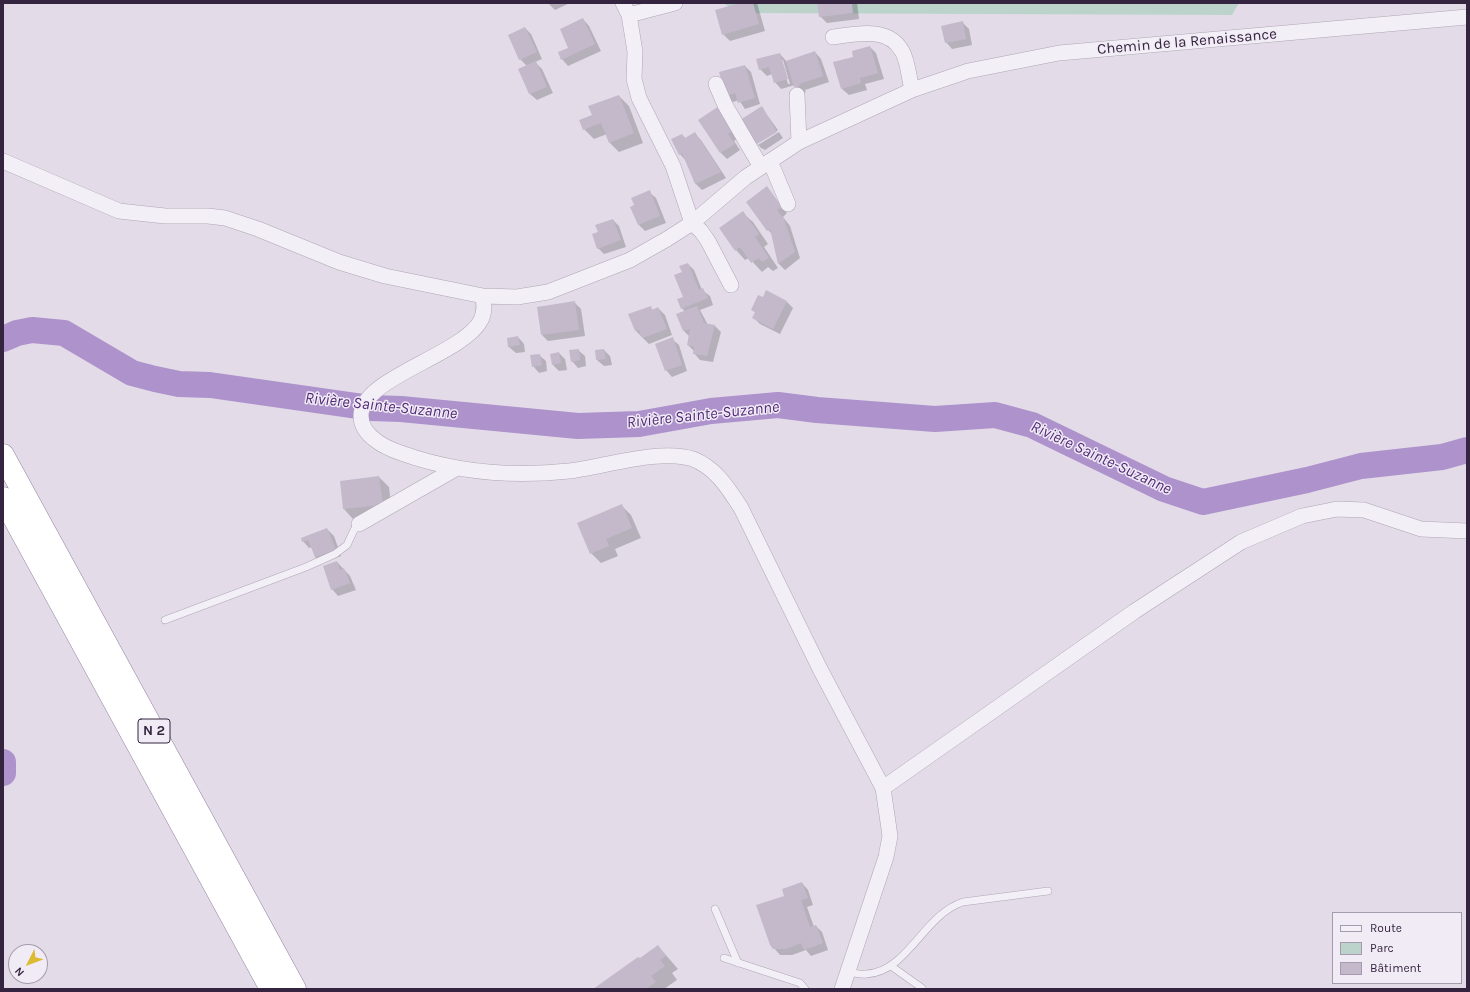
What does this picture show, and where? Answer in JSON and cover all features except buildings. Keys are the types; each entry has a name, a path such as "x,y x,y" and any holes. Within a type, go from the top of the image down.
{"highway":[{"name":"N 2","path":"8,464 295,989"},
{"name":"N 2","path":"3,498 270,989"}],"street":[{"path":"675,3 626,9 635,52 635,88 673,166 692,223 701,231 731,285"},
{"name":"Chemin de la Renaissance","path":"3,161 119,211 165,216 208,216 225,218 258,228 339,262 386,276 484,296 517,297 554,290 630,260 667,240 692,223 765,164 799,142 912,90 968,71 1059,53 1467,17"},
{"path":"834,37 866,33 888,37 903,51 912,90"},
{"path":"716,84 725,105 765,164 788,204"},
{"path":"797,95 799,142"},
{"path":"484,296 484,311 481,320 467,336 395,377 374,393 364,404 361,416 364,426 369,434 387,448 424,461 457,468 526,474 570,471 637,459 667,456 692,459 709,467 724,483 741,508 820,669 883,788 890,836 886,857 842,989"},
{"path":"359,524 457,468"},
{"path":"883,788 1135,611 1241,542 1302,516 1337,509 1364,510 1421,529 1467,531"}],"lane":[{"path":"165,620 306,567 335,554 347,545 354,530 359,524"},
{"path":"848,972 866,974 878,972 891,966 933,920 953,905 963,902 1048,891"},
{"path":"715,909 738,963"},
{"path":"724,958 800,983 805,989"},
{"path":"891,966 922,988"}],"green space":[{"path":"723,3 1239,3 1232,15 738,13"}],"waterway":[{"name":"Rivière Sainte-Suzanne","path":"3,339 17,333 32,330 64,333 132,373 179,384 210,385 371,408 401,409 578,426 639,424 711,411 778,405 817,410 935,419 995,415 1032,425 1164,489 1203,502 1307,480 1361,466 1442,457 1467,450"},
{"name":"Rivière Sainte-Suzanne","path":"3,762 3,773"}]}
